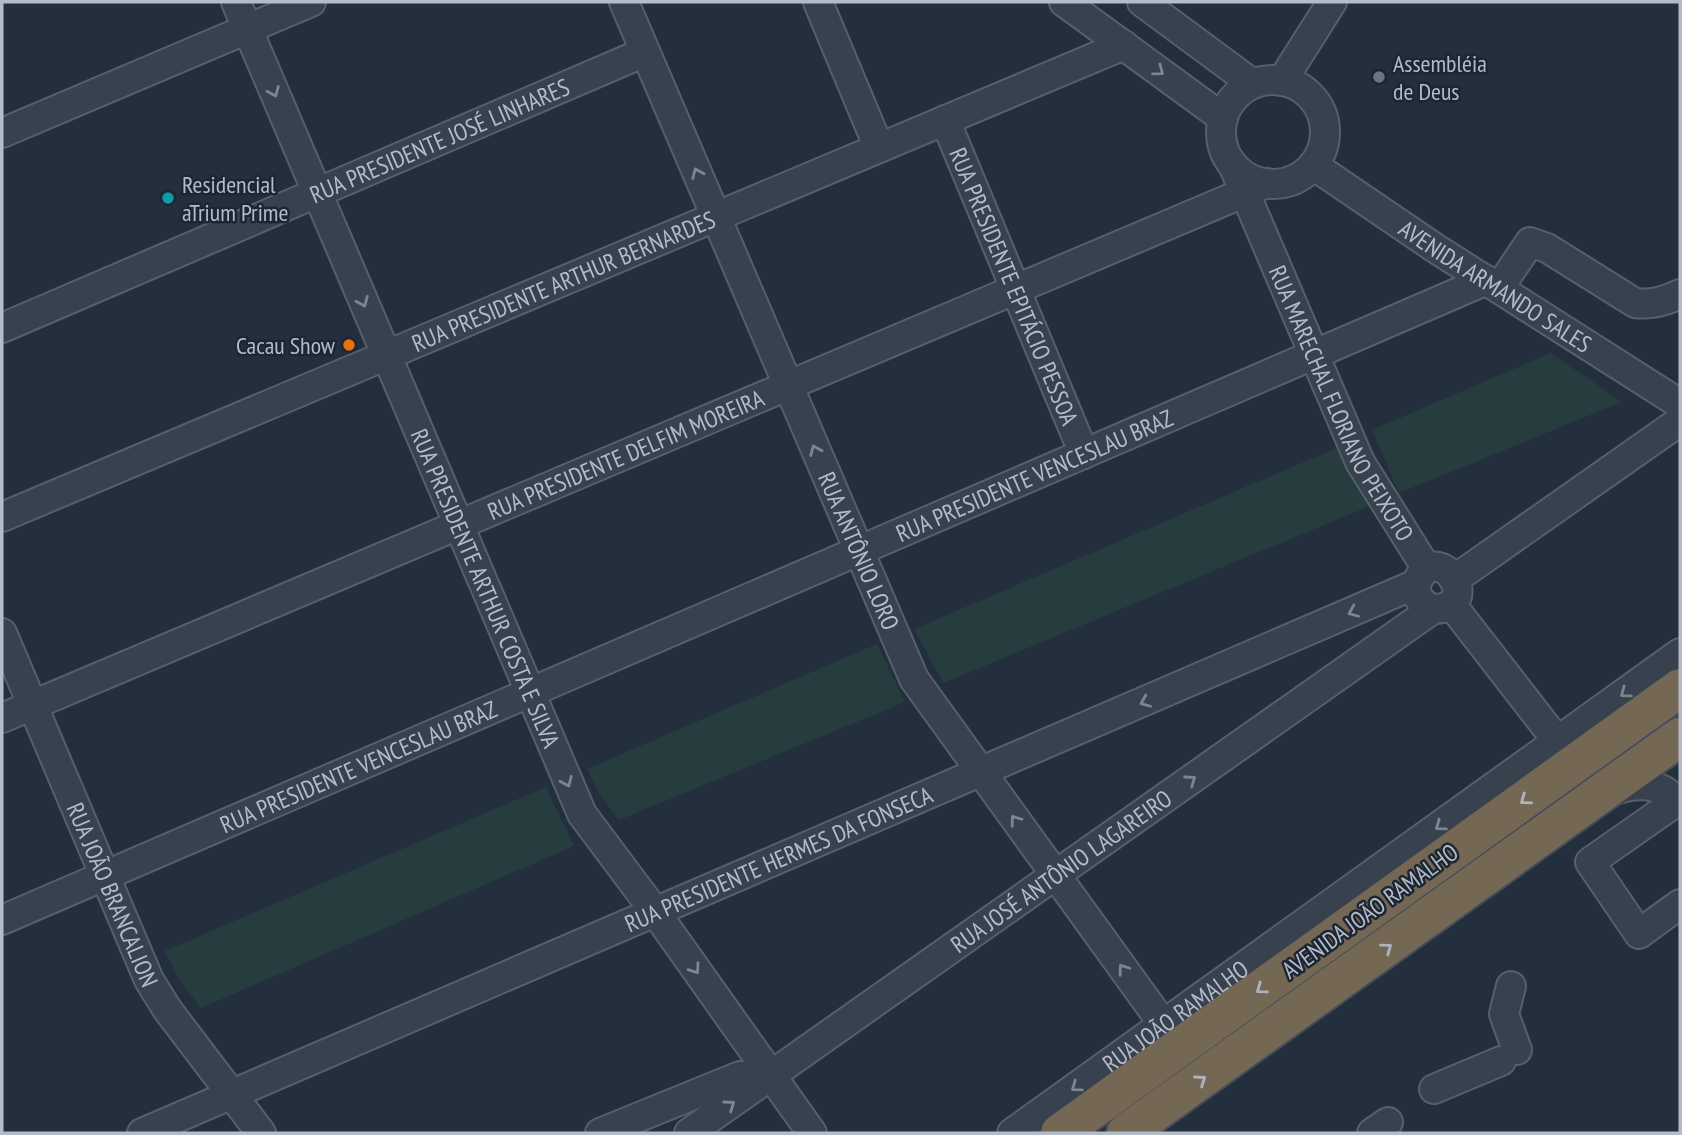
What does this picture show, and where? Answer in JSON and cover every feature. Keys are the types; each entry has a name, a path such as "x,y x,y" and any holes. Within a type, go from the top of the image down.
{"highway":[{"name":"AVENIDA JOÃO RAMALHO","path":"1060,1133 1167,1039 1566,753 1680,688"},
{"name":"AVENIDA JOÃO RAMALHO","path":"1126,1133 1680,737"},
{"path":"1101,1133 1157,1093 1166,1080 1167,1039"}],"street":[{"name":"RUA PRESIDENTE ARTHUR COSTA E SILVA","path":"236,2 582,814 656,913 812,1133"},
{"path":"5,124 247,30 311,2"},
{"name":"RUA ANTÔNIO LORO","path":"624,2 914,679 1167,1039"},
{"path":"818,2 879,148"},
{"path":"1065,2 1223,118"},
{"path":"1142,2 1253,84"},
{"path":"1282,81 1332,2"},
{"name":"RUA PRESIDENTE ARTHUR BERNARDES","path":"2,517 1124,45"},
{"name":"RUA PRESIDENTE JOSÉ LINHARES","path":"2,328 645,52"},
{"path":"1282,81 1302,88 1313,98 1321,111 1325,141 1321,154 1313,165 1295,179 1262,187 1230,160 1222,144 1223,118 1234,98 1253,84 1282,81"},
{"name":"RUA PRESIDENTE EPITÁCIO PESSOA","path":"945,120 1084,454"},
{"path":"1210,207 1223,189 1230,160"},
{"name":"AVENIDA ARMANDO SALES","path":"1313,165 1435,248 1680,404"},
{"name":"RUA PRESIDENTE DELFIM MOREIRA","path":"2,718 1262,187"},
{"name":"RUA MARECHAL FLORIANO PEIXOTO","path":"1262,187 1263,235 1368,476 1422,577 1418,597 1426,607 1446,597"},
{"path":"1493,284 1530,242 1547,248 1635,303 1662,302 1680,294"},
{"name":"RUA PRESIDENTE VENCESLAU BRAZ","path":"2,920 1315,355 1493,284"},
{"name":"RUA JOSÉ ANTÔNIO LAGAREIRO","path":"692,1131 1446,597 1680,421"},
{"path":"1422,577 1440,568 1452,574 1446,597 1566,753 1680,653"},
{"name":"RUA PRESIDENTE HERMES DA FONSECA","path":"142,1133 981,773 1422,577"},
{"name":"RUA JOÃO BRANCALION","path":"2,633 156,992 261,1133"},
{"path":"1599,796 1621,787 1645,786 1666,790 1678,800 1590,862 1639,934 1680,904"},
{"path":"1434,1089 1509,1056 1504,1014 1511,986"},
{"name":"RUA JOÃO RAMALHO","path":"1012,1133 1167,1039"},
{"path":"600,1133 740,1076 771,1076"},
{"path":"682,1099 693,1112 692,1131"}],"green space":[{"path":"1551,353 1622,402 1399,493 1372,430"},
{"path":"1341,446 1370,506 943,683 914,629"},
{"path":"877,644 905,702 619,820 600,795 587,769"},
{"path":"546,787 574,846 201,1008 179,980 165,951"}],"place":[{"name":"Assembléia de Deus","path":"1379,77"},
{"name":"Residencial aTrium Prime","path":"168,198"},
{"name":"Cacau Show","path":"349,345"}]}
